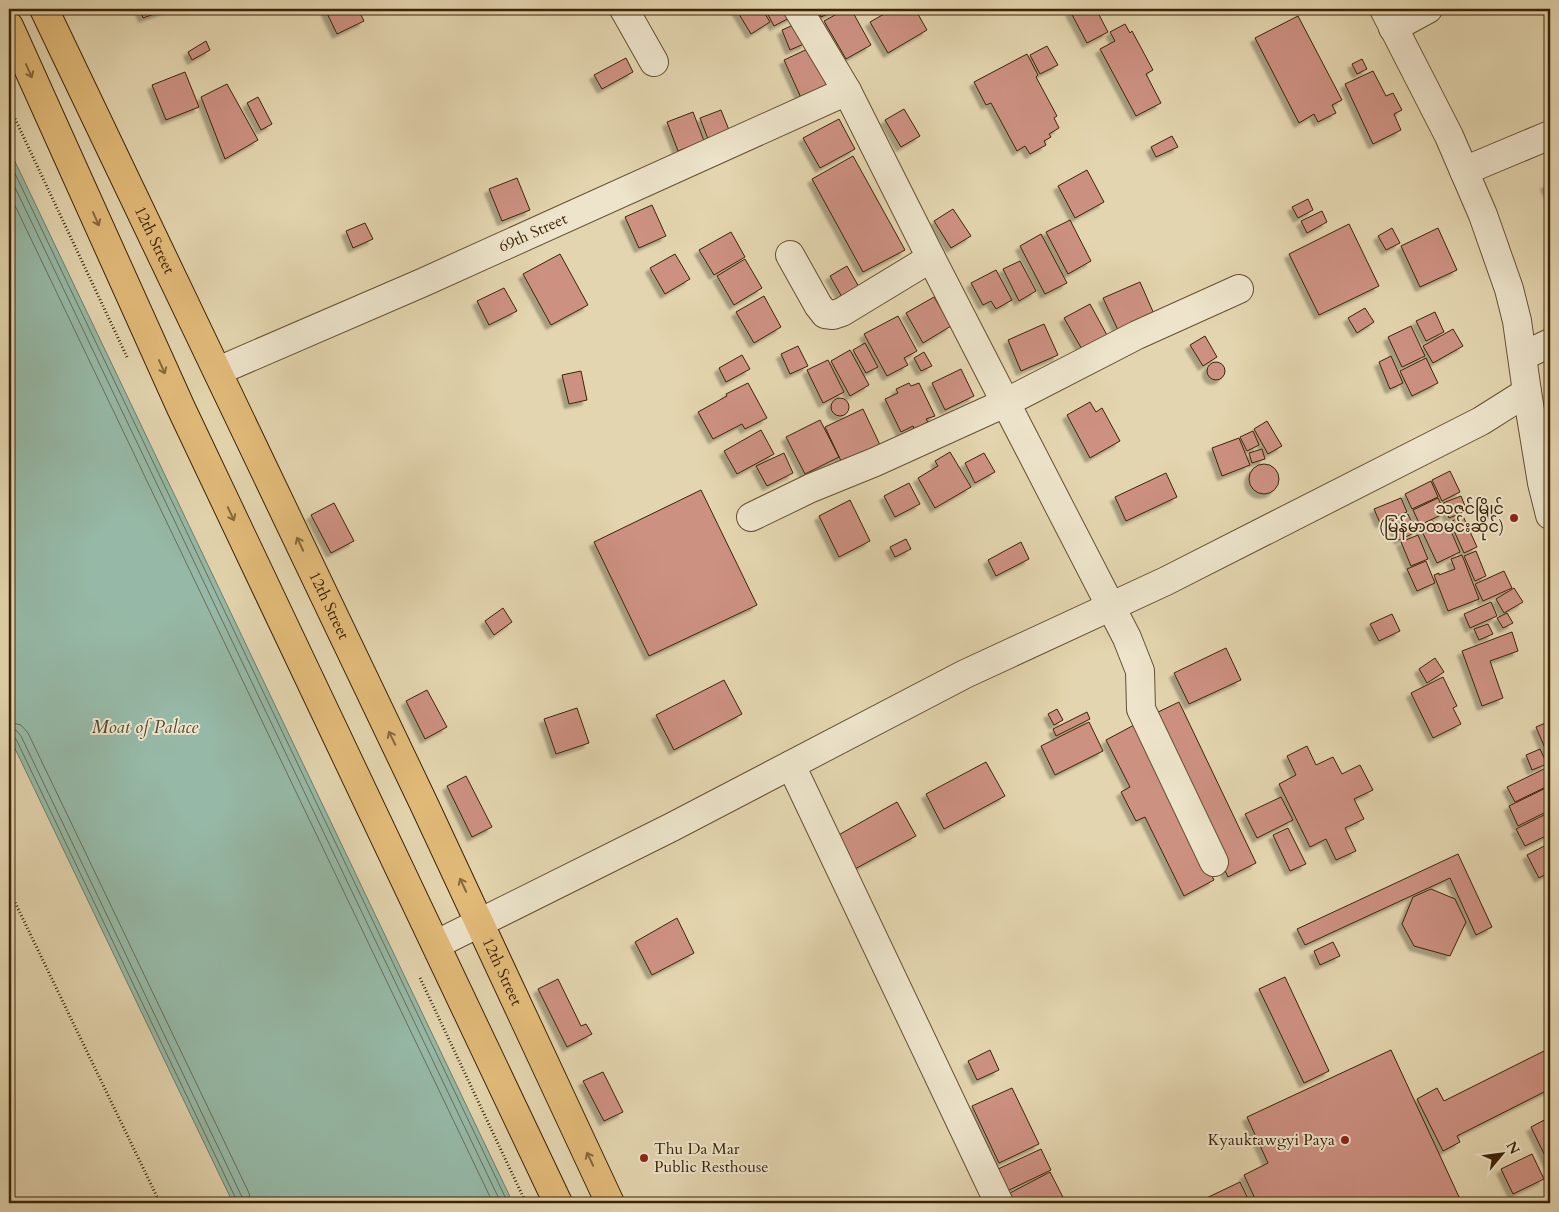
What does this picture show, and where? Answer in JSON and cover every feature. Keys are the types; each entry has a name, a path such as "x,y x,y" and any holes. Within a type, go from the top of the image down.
{"main road":[{"name":"12th Street","path":"44,9 480,923 610,1203"},
{"path":"9,26 181,408 437,944 558,1203"}],"street":[{"path":"624,9 654,62"},
{"path":"798,9 846,91 1111,606 1140,671 1141,709 1214,862"},
{"path":"1428,9 1388,18 1445,128 1464,170 1509,289 1523,356 1542,483 1550,514"},
{"name":"69th Street","path":"218,371 424,282 846,91"},
{"path":"1464,170 1550,135"},
{"path":"790,255 818,305 825,314 833,315 842,312 931,258"},
{"path":"750,517 811,488 875,462 1005,403 1137,335 1239,289"},
{"path":"1523,356 1550,343"},
{"path":"437,944 672,827 965,674 1166,581 1481,420 1527,392"},
{"path":"791,765 999,1203"}],"path":[{"path":"9,890 160,1203"}],"water":[{"name":"Moat of Palace","path":"9,149 513,1203 233,1203 9,736"}],"building":[{"path":"140,9 168,9 143,18"},
{"path":"325,9 358,9 364,21 337,34"},
{"path":"736,9 762,9 770,22 751,34"},
{"path":"765,9 795,9 797,14 774,26"},
{"path":"817,9 833,9 834,11 821,17"},
{"path":"846,9 851,9 871,45 846,59 824,21"},
{"path":"893,9 915,9 927,30 888,53 870,22"},
{"path":"1075,9 1096,9 1108,32 1087,43 1070,11"},
{"path":"1298,16 1342,100 1332,105 1336,113 1318,122 1314,114 1299,123 1255,38"},
{"path":"798,23 806,43 790,50 782,30"},
{"path":"1125,24 1130,33 1132,31 1153,70 1146,74 1161,103 1136,116 1100,49 1115,41 1110,32"},
{"path":"206,41 210,50 192,60 188,52"},
{"path":"814,46 832,86 802,100 784,60"},
{"path":"1047,46 1058,65 1040,74 1030,55"},
{"path":"1027,54 1038,75 1036,77 1057,116 1054,118 1059,128 1049,134 1051,137 1044,141 1046,145 1030,154 1025,146 1017,151 991,103 986,105 974,82"},
{"path":"626,58 633,72 602,89 594,75"},
{"path":"1362,59 1367,69 1357,74 1352,64"},
{"path":"1373,71 1386,96 1393,93 1402,110 1394,114 1401,130 1373,144 1345,84"},
{"path":"185,72 199,107 166,120 152,85"},
{"path":"227,84 258,140 225,159 201,97"},
{"path":"258,97 272,124 261,130 247,103"},
{"path":"904,109 920,136 901,147 885,120"},
{"path":"721,110 729,130 708,139 700,118"},
{"path":"693,112 704,141 678,151 667,122"},
{"path":"839,119 855,149 820,168 803,138"},
{"path":"1172,136 1178,147 1156,157 1151,147"},
{"path":"853,156 905,250 863,272 812,179"},
{"path":"1087,170 1104,202 1075,218 1058,186"},
{"path":"517,178 530,210 502,221 489,189"},
{"path":"1550,182 1550,195 1545,185"},
{"path":"1308,199 1313,210 1298,218 1292,207"},
{"path":"652,205 666,236 639,248 625,217"},
{"path":"953,209 971,236 951,248 934,221"},
{"path":"1322,211 1327,222 1307,233 1301,221"},
{"path":"1070,220 1091,261 1068,274 1046,232"},
{"path":"365,223 373,239 353,248 346,231"},
{"path":"1349,224 1379,286 1319,315 1289,254"},
{"path":"1392,228 1400,243 1386,250 1378,236"},
{"path":"1438,228 1457,270 1420,287 1401,246"},
{"path":"731,232 745,257 714,275 699,250"},
{"path":"1041,234 1067,283 1045,294 1020,246"},
{"path":"560,254 588,305 551,325 523,274"},
{"path":"675,254 690,279 665,294 650,268"},
{"path":"745,259 762,288 734,305 717,276"},
{"path":"1020,261 1036,291 1019,301 1003,269"},
{"path":"847,266 859,287 842,297 830,276"},
{"path":"996,270 1012,300 996,309 991,301 983,305 971,283"},
{"path":"1140,282 1154,314 1118,330 1103,298"},
{"path":"504,288 517,311 489,325 477,301"},
{"path":"764,296 781,327 754,343 736,312"},
{"path":"934,297 951,326 923,343 906,313"},
{"path":"1090,304 1108,337 1083,351 1064,318"},
{"path":"1365,308 1374,322 1357,333 1348,318"},
{"path":"1435,312 1444,332 1426,341 1416,321"},
{"path":"898,316 917,351 904,358 908,365 887,376 864,334"},
{"path":"1044,324 1058,355 1021,371 1008,340"},
{"path":"1411,326 1425,356 1402,367 1388,337"},
{"path":"1453,329 1463,346 1433,363 1423,346"},
{"path":"1205,336 1217,357 1203,366 1190,345"},
{"path":"865,343 878,367 866,373 853,350"},
{"path":"798,346 808,366 790,374 781,354"},
{"path":"850,350 869,385 850,396 831,361"},
{"path":"924,352 932,366 921,371 914,358"},
{"path":"742,355 750,369 726,382 719,368"},
{"path":"1391,356 1403,383 1390,389 1379,362"},
{"path":"1426,358 1438,383 1412,396 1400,371"},
{"path":"828,360 844,392 823,403 807,370"},
{"path":"1212,362 1220,362 1225,367 1223,378 1212,380 1207,375 1207,367"},
{"path":"961,369 974,396 945,410 932,383"},
{"path":"581,371 587,400 569,404 562,375"},
{"path":"748,383 767,418 745,429 742,424 713,439 698,412 727,396 726,394"},
{"path":"909,383 911,386 919,383 935,416 926,419 928,422 914,429 913,426 901,432 885,399 898,393 896,389"},
{"path":"836,398 844,398 849,403 847,414 836,416 831,411 831,403"},
{"path":"1090,402 1096,412 1102,408 1120,441 1090,458 1067,415"},
{"path":"863,409 880,445 842,463 825,427"},
{"path":"820,420 839,457 805,474 786,437"},
{"path":"1267,421 1282,446 1268,454 1254,429"},
{"path":"761,430 774,454 737,474 724,451"},
{"path":"1253,431 1259,445 1247,451 1240,437"},
{"path":"1239,438 1250,465 1222,476 1212,448"},
{"path":"1262,449 1265,459 1252,463 1249,453"},
{"path":"950,452 971,487 935,508 918,478 938,466 935,461"},
{"path":"784,453 793,473 767,486 756,466"},
{"path":"984,453 995,472 975,483 965,463"},
{"path":"1264,464 1275,468 1279,479 1275,490 1264,494 1253,490 1249,479 1253,468"},
{"path":"1450,471 1460,492 1442,501 1432,480"},
{"path":"1166,473 1177,497 1126,521 1115,497"},
{"path":"1431,481 1438,497 1412,509 1405,494"},
{"path":"909,483 920,504 895,517 884,496"},
{"path":"701,490 757,605 649,656 594,542"},
{"path":"1461,496 1467,511 1449,518 1443,503"},
{"path":"1401,498 1407,512 1380,523 1374,509"},
{"path":"1438,498 1445,513 1420,525 1413,510"},
{"path":"850,500 870,541 839,557 819,516"},
{"path":"334,503 354,541 331,553 311,515"},
{"path":"1408,514 1416,532 1399,540 1391,521"},
{"path":"1463,516 1477,547 1464,553 1450,522"},
{"path":"1433,521 1436,527 1447,522 1460,552 1437,563 1420,527"},
{"path":"1418,535 1428,559 1411,566 1401,542"},
{"path":"906,539 911,549 895,557 890,547"},
{"path":"1021,542 1029,559 996,576 988,560"},
{"path":"1476,551 1486,576 1475,581 1464,556"},
{"path":"1462,555 1479,599 1448,611 1434,575 1455,569 1451,559"},
{"path":"1426,561 1435,583 1417,591 1407,569"},
{"path":"1504,571 1512,588 1483,601 1475,584"},
{"path":"1514,588 1523,602 1504,613 1496,599"},
{"path":"1491,602 1497,616 1470,628 1464,614"},
{"path":"503,608 512,622 494,635 485,621"},
{"path":"1507,613 1513,623 1503,628 1497,618"},
{"path":"1392,614 1400,631 1379,641 1370,624"},
{"path":"1488,624 1493,634 1479,640 1474,629"},
{"path":"1512,632 1518,651 1490,661 1503,698 1482,706 1462,651"},
{"path":"1226,648 1241,680 1189,704 1174,673"},
{"path":"1435,658 1444,672 1427,683 1419,669"},
{"path":"1443,677 1457,706 1453,708 1461,724 1433,738 1411,693"},
{"path":"724,680 742,714 674,750 656,715"},
{"path":"427,690 447,727 425,739 406,701"},
{"path":"1179,702 1256,863 1228,877 1152,715"},
{"path":"577,708 589,743 556,754 544,719"},
{"path":"1057,709 1063,720 1054,725 1048,714"},
{"path":"1087,712 1090,719 1056,736 1053,729"},
{"path":"1550,721 1550,760 1536,727"},
{"path":"1089,722 1103,751 1055,775 1041,746"},
{"path":"1136,724 1214,880 1184,896 1145,817 1136,821 1121,792 1130,787 1106,740"},
{"path":"1307,746 1316,765 1333,757 1342,774 1360,765 1373,790 1354,799 1364,819 1345,828 1356,851 1336,860 1326,839 1310,847 1279,784 1296,775 1287,756"},
{"path":"1540,749 1547,764 1532,770 1526,755"},
{"path":"986,762 1005,796 944,829 926,794"},
{"path":"1546,768 1550,777 1550,785 1515,802 1507,787"},
{"path":"466,776 492,827 472,837 447,786"},
{"path":"1550,786 1550,810 1518,826 1509,806"},
{"path":"1281,797 1293,820 1257,838 1245,814"},
{"path":"897,802 916,836 853,870 835,837"},
{"path":"1550,812 1550,834 1525,846 1516,829"},
{"path":"1288,828 1306,864 1290,871 1273,835"},
{"path":"1550,843 1550,872 1539,878 1527,855"},
{"path":"1458,854 1492,927 1476,935 1450,878 1305,945 1297,929"},
{"path":"1431,889 1455,899 1466,922 1450,956 1414,946 1402,924 1413,897"},
{"path":"677,918 694,953 652,975 635,942"},
{"path":"1333,942 1340,956 1320,965 1314,951"},
{"path":"1285,977 1329,1071 1304,1083 1259,989"},
{"path":"558,979 581,1026 586,1024 592,1034 567,1047 538,989"},
{"path":"1550,1048 1550,1089 1457,1136 1460,1142 1443,1151 1417,1099 1437,1088 1444,1101"},
{"path":"990,1050 999,1070 977,1080 968,1061"},
{"name":"Kyauktawgyi Paya","path":"1391,1050 1460,1199 1450,1203 1257,1203 1244,1175 1268,1163 1247,1117"},
{"path":"603,1072 623,1112 604,1121 583,1081"},
{"path":"1012,1088 1039,1144 999,1163 972,1106"},
{"path":"1550,1117 1550,1166 1531,1127"},
{"path":"1041,1149 1051,1170 1005,1192 996,1170"},
{"path":"1532,1154 1544,1179 1513,1194 1501,1169"},
{"path":"1050,1172 1066,1203 1015,1203 1010,1193"},
{"path":"1240,1182 1250,1203 1196,1203"}],"place":[{"name":"သဇင်မြိုင် (မြန်မာထမင်းဆိုင်)","path":"1514,518"},
{"name":"Kyauktawgyi Paya","path":"1345,1140"},
{"name":"Thu Da Mar Public Resthouse","path":"644,1158"}]}
